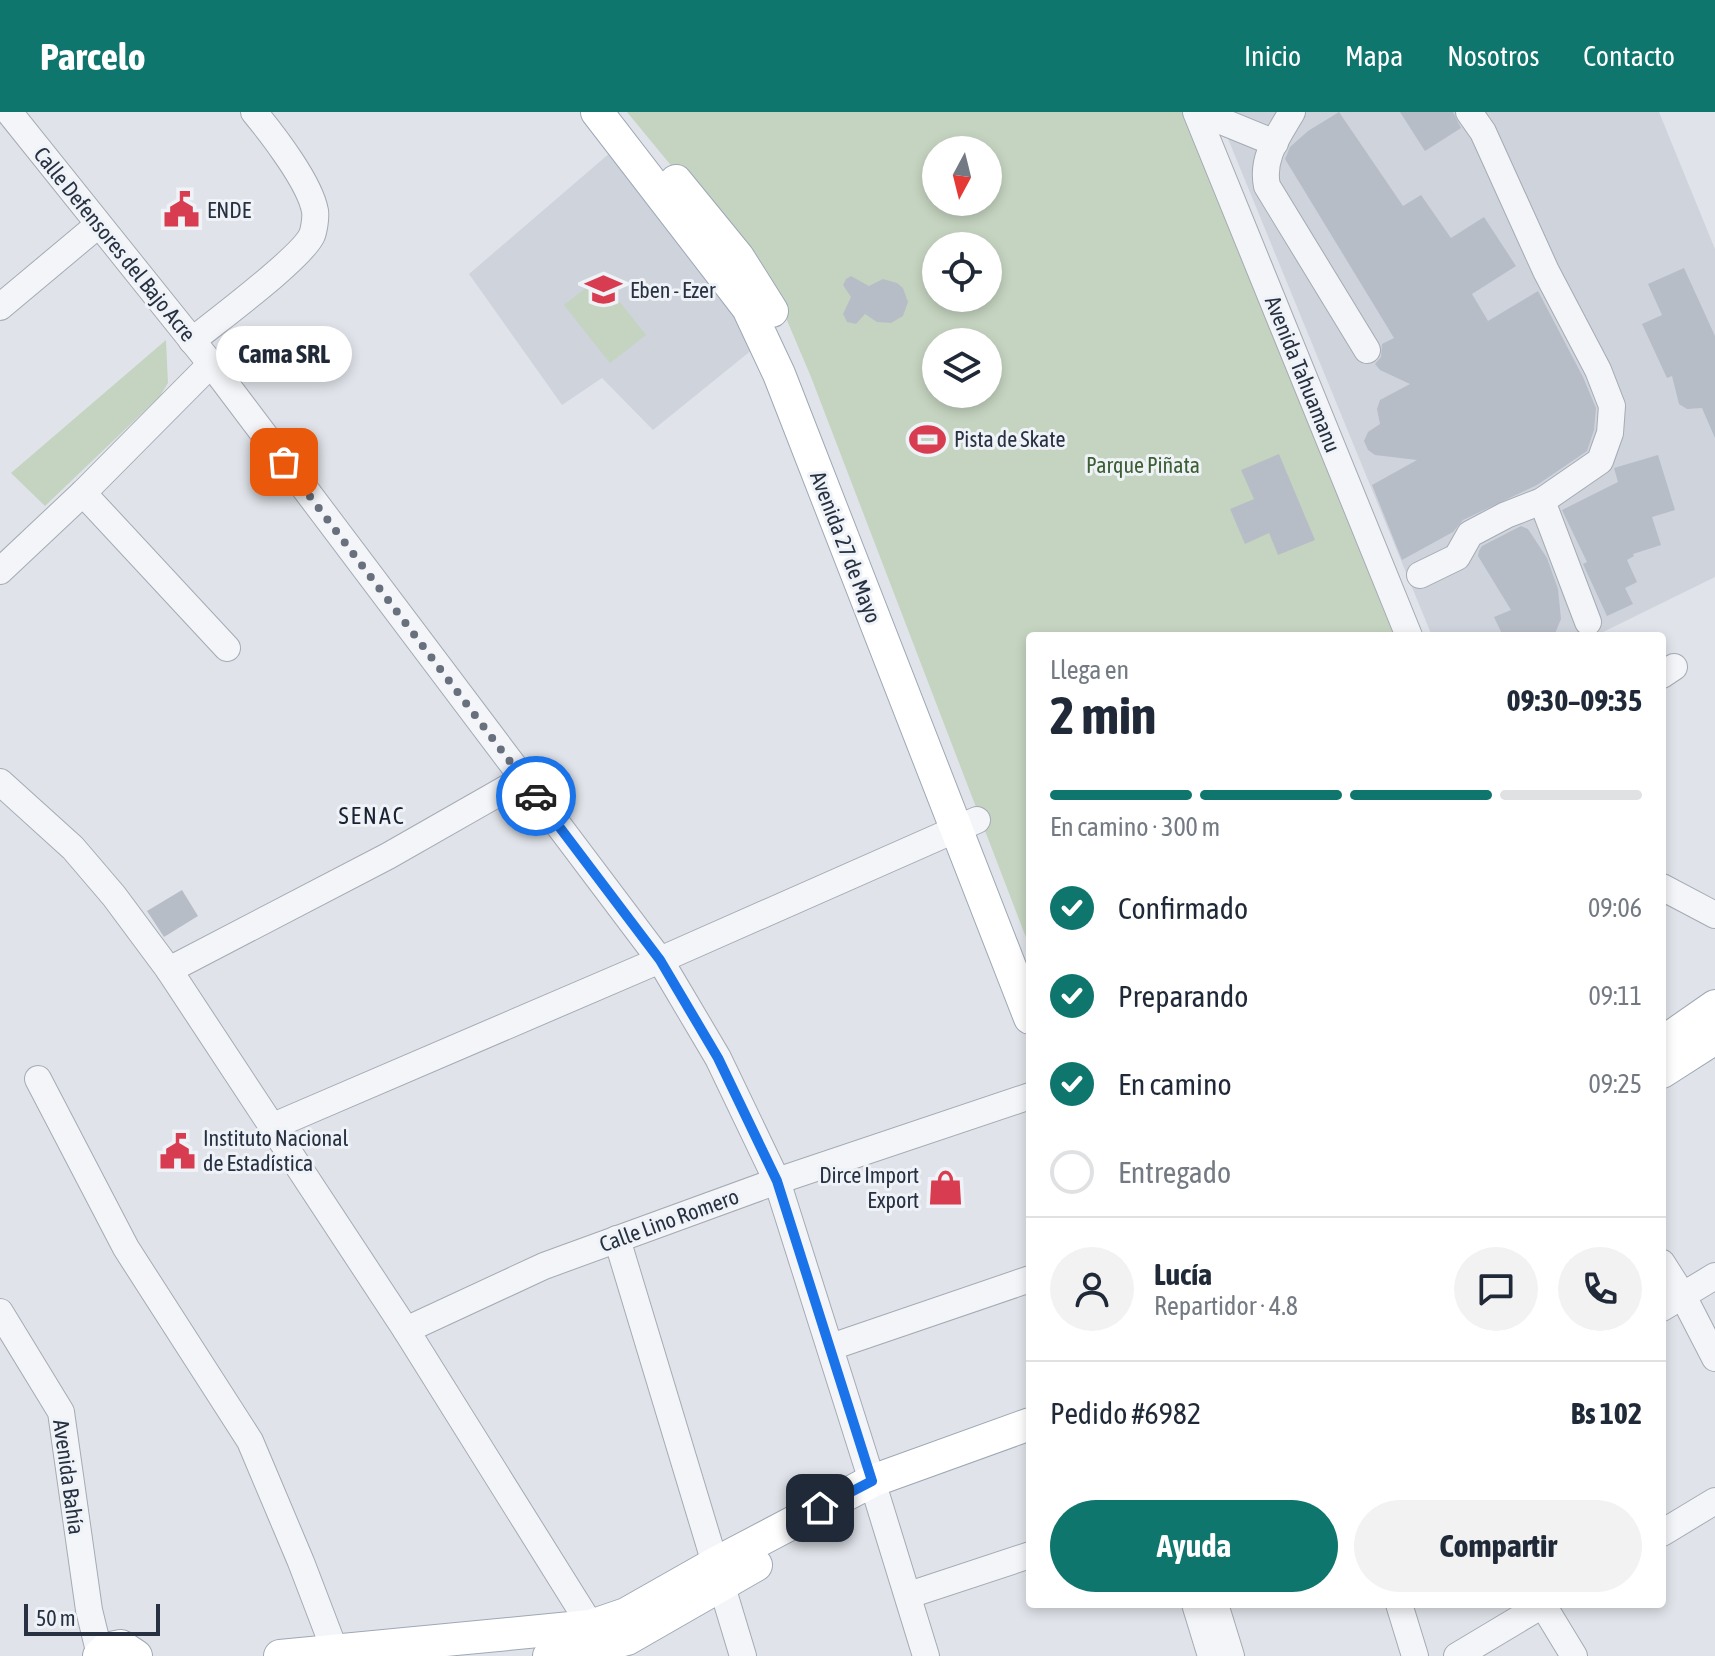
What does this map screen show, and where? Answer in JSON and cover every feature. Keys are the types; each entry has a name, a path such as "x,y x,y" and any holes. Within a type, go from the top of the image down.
{"main road":[{"name":"Avenida 27 de Mayo","path":"597,112 748,308 779,374 967,824 1026,951"},
{"name":"Avenida 27 de Mayo","path":"621,112 738,257 779,321 967,824 1026,1006"},
{"path":"1666,1040 1715,1006"},
{"path":"1666,1069 1715,1038"},
{"path":"280,1656 591,1626 719,1573 874,1489 1026,1426"},
{"path":"874,1489 1026,1445"},
{"path":"549,1656 627,1639 719,1573"}],"street":[{"name":"Calle Defensores del Bajo Acre","path":"9,112 211,364 660,960 718,1058 777,1181 926,1656"},
{"path":"192,341 290,260 311,236 316,214 308,193 274,137 254,112"},
{"path":"1198,112 1275,143"},
{"name":"Avenida Tahuamanu","path":"1198,112 1407,632"},
{"path":"1292,112 1264,169 1267,186 1367,350"},
{"path":"1420,575 1457,557 1470,534 1542,501 1600,461 1610,433 1612,406 1598,370 1546,271 1483,132 1469,112"},
{"path":"0,307 98,225"},
{"path":"0,571 83,493 211,364"},
{"path":"83,493 227,648"},
{"path":"1542,501 1588,622"},
{"path":"169,970 388,856 523,779"},
{"path":"0,782 73,848 114,896 169,970 406,1330 591,1626"},
{"path":"271,1127 967,824"},
{"path":"1666,889 1715,915"},
{"path":"38,1079 126,1248 250,1441 335,1651"},
{"name":"Calle Lino Romero","path":"406,1330 544,1266 777,1181 1026,1097"},
{"path":"617,1239 743,1656"},
{"path":"1673,1302 1715,1276"},
{"path":"1666,1277 1673,1302 1715,1358"},
{"path":"831,1347 1026,1280"},
{"name":"Avenida Bahía","path":"0,1312 61,1412 89,1610 107,1624 114,1653"},
{"path":"1666,1531 1715,1501"},
{"path":"909,1595 1026,1556"},
{"path":"1196,1608 1211,1656"},
{"path":"1216,1608 1231,1656"},
{"path":"1400,1608 1415,1656"},
{"path":"1457,1656 1537,1608"},
{"path":"1546,1608 1574,1656"}],"shaded area":[{"path":"1217,112 1659,112 1715,249 1715,577 1603,632 1430,632"},
{"name":"Eben - Ezer","path":"618,146 758,345 653,430 602,378 562,405 469,274"}],"green space":[{"name":"Parque Piñata","path":"627,112 1185,112 1395,632 1026,632 1026,938 811,377 780,304 744,254"},
{"path":"600,277 646,335 610,363 564,305"},
{"path":"166,340 168,383 160,396 45,506 11,473"}],"building":[{"path":"1339,112 1403,206 1421,195 1451,238 1484,217 1516,266 1472,294 1488,321 1538,291 1596,408 1594,430 1587,451 1537,485 1463,520 1453,532 1402,560 1372,485 1417,460 1375,455 1368,450 1364,441 1368,432 1380,424 1377,409 1380,400 1410,384 1380,370 1375,364 1381,357 1382,344 1394,338 1285,159 1290,147 1308,131"},
{"path":"1400,112 1453,112 1461,128 1425,151"},
{"path":"1684,268 1715,336 1715,438 1702,408 1687,409 1679,404 1672,376 1667,378 1642,324 1662,315 1648,284"},
{"path":"851,276 869,286 883,279 897,283 903,288 908,302 903,316 891,323 877,322 865,314 856,324 847,322 843,314 851,297 843,285"},
{"path":"1279,454 1315,540 1278,555 1269,533 1245,544 1230,509 1254,499 1241,470"},
{"path":"1658,455 1675,510 1652,517 1661,545 1633,554 1627,560 1637,582 1625,588 1633,604 1607,616 1583,564 1587,562 1562,510 1618,482 1614,468"},
{"path":"1521,526 1528,529 1547,558 1558,589 1561,619 1556,632 1501,632 1494,617 1511,610 1478,556 1482,546"},
{"path":"182,890 198,916 164,937 147,911"}],"way so far":[{"path":"284,462 536,796"}],"place":[{"name":"ENDE","path":"181,210"},
{"name":"Eben - Ezer","path":"604,290"},
{"name":"Pista de Skate","path":"928,439"},
{"name":"Cama SRL","path":"284,462"},
{"name":"Instituto Nacional de Estadística","path":"177,1151"},
{"name":"Dirce Import Export","path":"945,1188"}],"district":[{"name":"SENAC","path":"372,815"}],"route":[{"path":"536,796 660,960 718,1058 777,1181 872,1481 820,1508"}]}
